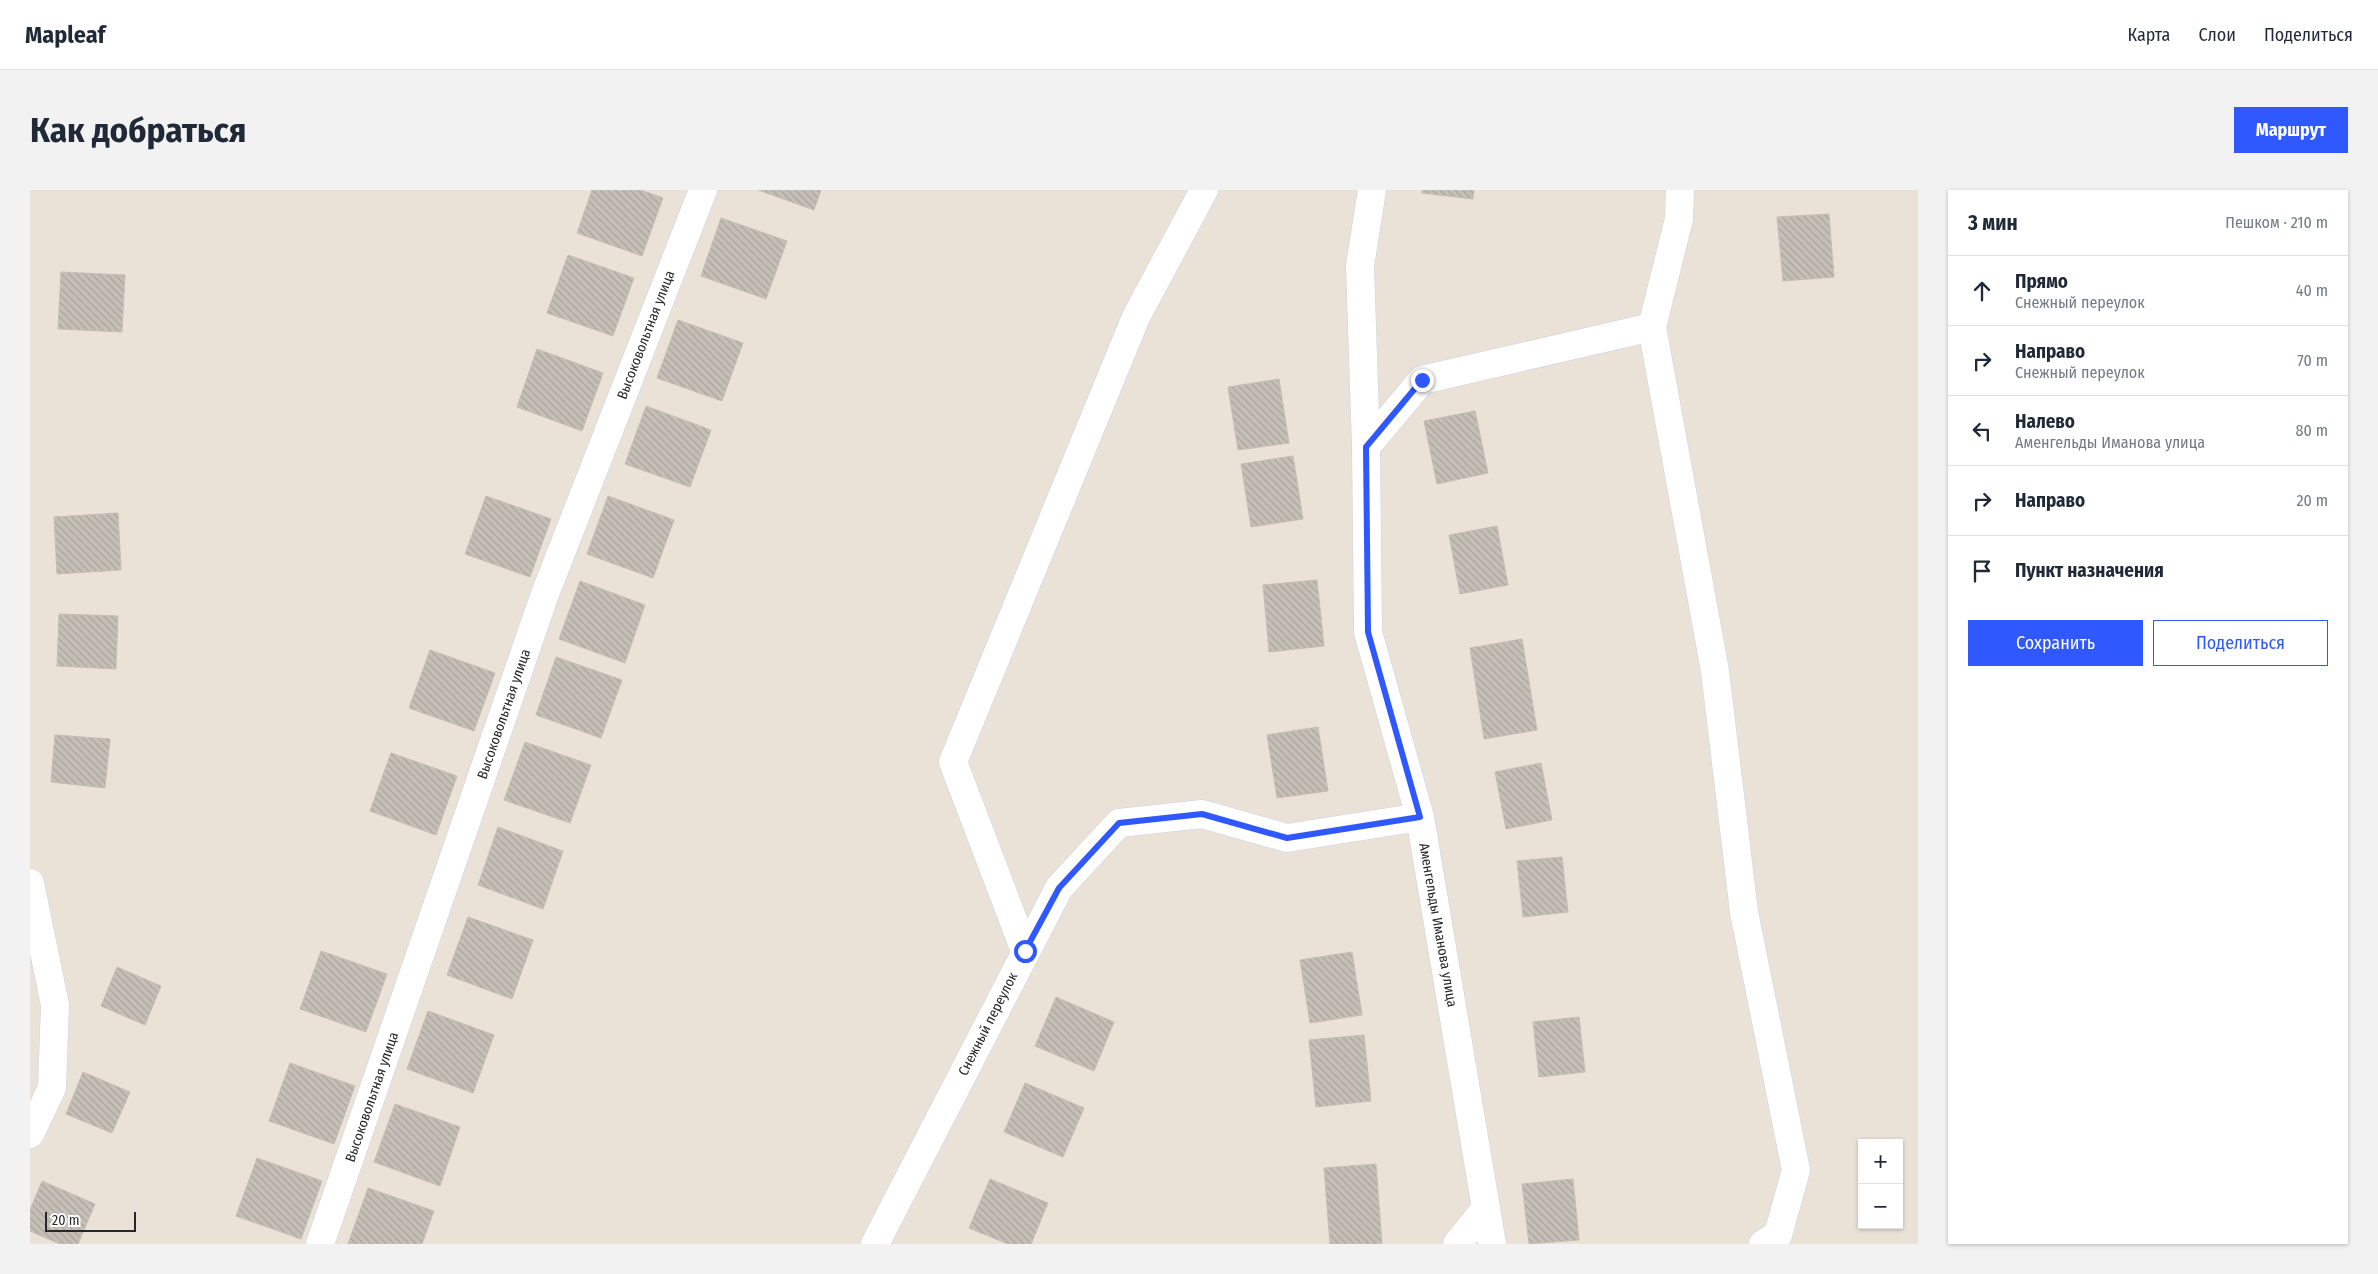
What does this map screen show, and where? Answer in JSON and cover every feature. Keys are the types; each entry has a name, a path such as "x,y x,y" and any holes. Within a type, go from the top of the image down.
{"street":[{"name":"Высоковольтная улица","path":"320,1244 545,594 703,190"},
{"path":"1025,951 953,762 1136,317 1204,190"},
{"name":"Аменгельды Иманова улица","path":"1372,190 1360,266 1366,447 1368,632 1420,817 1492,1244"},
{"path":"1680,190 1679,219 1652,327 1715,671 1744,912 1796,1170 1778,1235 1763,1244"},
{"path":"1366,447 1422,380 1652,327"},
{"name":"Снежный переулок","path":"875,1244 1059,888 1119,823 1202,814 1287,838 1420,817"},
{"path":"30,883 55,1005 52,1088 30,1134"},
{"path":"1457,1244 1486,1208"}],"building":[{"path":"592,190 641,190 663,198 642,256 577,233"},
{"path":"758,190 821,190 814,210"},
{"path":"1422,190 1474,190 1473,199 1422,193"},
{"path":"1829,214 1834,277 1783,281 1777,217"},
{"path":"721,218 787,241 766,299 701,276"},
{"path":"568,255 634,278 613,336 547,313"},
{"path":"61,272 125,275 122,332 58,329"},
{"path":"678,320 743,343 722,401 657,378"},
{"path":"537,349 603,373 582,431 517,407"},
{"path":"1279,379 1289,443 1238,450 1228,387"},
{"path":"646,406 711,430 690,487 625,464"},
{"path":"1475,411 1488,473 1437,484 1424,421"},
{"path":"1293,456 1303,519 1251,527 1241,464"},
{"path":"486,496 551,519 530,577 465,554"},
{"path":"608,496 674,520 653,578 587,554"},
{"path":"118,513 121,570 57,574 54,517"},
{"path":"1497,526 1508,585 1460,594 1449,535"},
{"path":"1317,580 1324,646 1269,652 1263,585"},
{"path":"580,581 645,605 625,663 559,639"},
{"path":"59,614 118,616 116,669 57,666"},
{"path":"1522,639 1537,730 1484,739 1470,648"},
{"path":"430,650 495,673 474,731 409,708"},
{"path":"556,657 622,680 601,738 536,715"},
{"path":"1318,727 1328,791 1277,798 1267,735"},
{"path":"55,735 110,739 105,788 51,782"},
{"path":"525,742 591,765 570,823 504,800"},
{"path":"391,753 457,776 436,835 370,811"},
{"path":"1541,763 1552,820 1506,829 1495,772"},
{"path":"498,827 563,851 543,909 478,885"},
{"path":"1562,857 1568,912 1523,917 1517,861"},
{"path":"468,917 533,940 512,999 447,975"},
{"path":"321,951 387,974 366,1032 300,1009"},
{"path":"1352,952 1362,1015 1310,1023 1300,960"},
{"path":"117,967 161,986 145,1025 101,1006"},
{"path":"1056,997 1114,1022 1094,1071 1035,1046"},
{"path":"428,1011 494,1035 473,1093 407,1069"},
{"path":"1579,1017 1585,1072 1539,1077 1533,1022"},
{"path":"1364,1035 1371,1101 1316,1107 1309,1040"},
{"path":"290,1063 355,1086 334,1144 269,1121"},
{"path":"83,1072 130,1092 112,1133 66,1114"},
{"path":"1025,1083 1084,1108 1063,1157 1004,1132"},
{"path":"395,1104 460,1127 440,1186 374,1162"},
{"path":"257,1158 322,1181 301,1239 236,1216"},
{"path":"1376,1164 1382,1244 1330,1244 1324,1168"},
{"path":"990,1179 1048,1203 1031,1244 1008,1244 969,1228"},
{"path":"1573,1179 1579,1240 1529,1244 1522,1184"},
{"path":"42,1181 95,1204 78,1244 60,1244 30,1231 30,1210"},
{"path":"368,1188 434,1211 422,1244 348,1244"}],"route":[{"path":"1025,951 1059,888 1119,823 1202,814 1287,838 1420,817 1368,632 1366,447 1422,380"}]}
